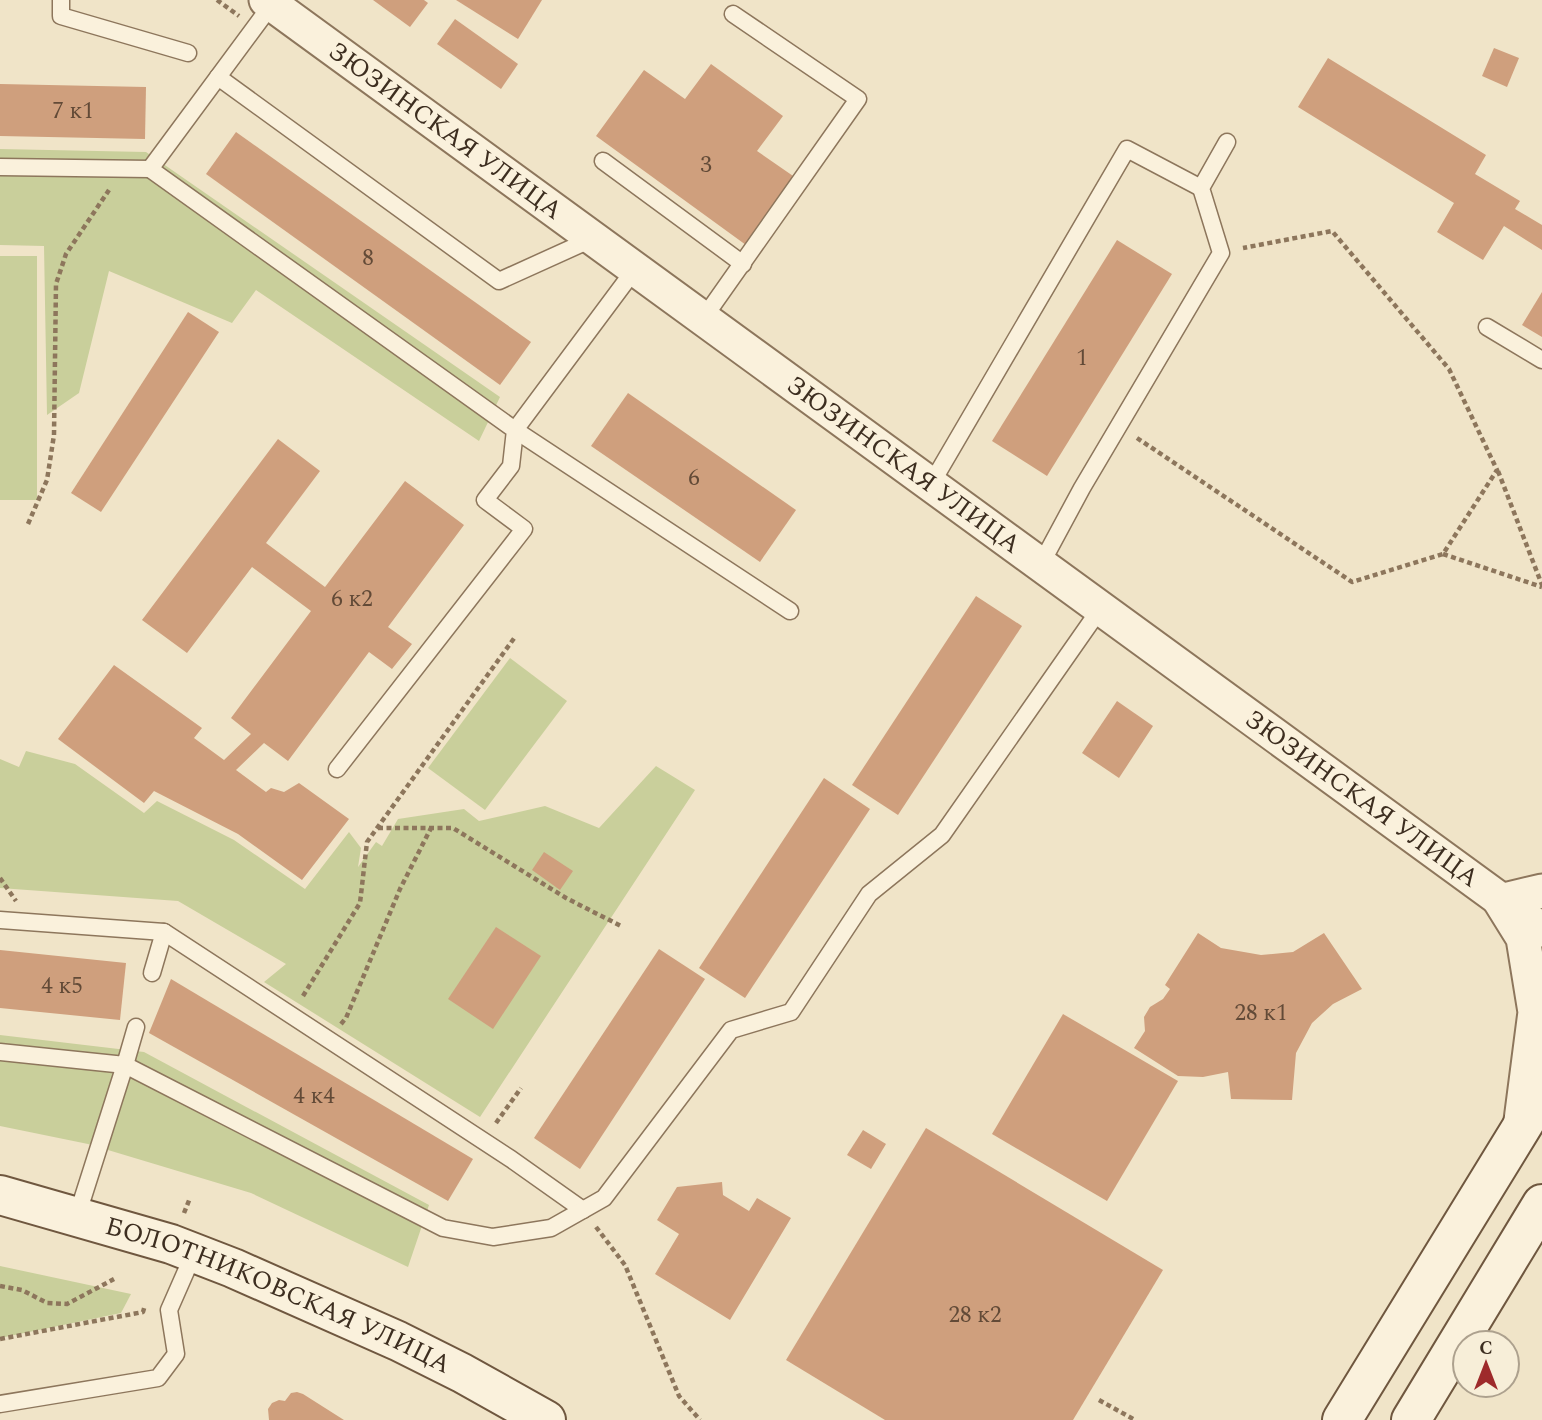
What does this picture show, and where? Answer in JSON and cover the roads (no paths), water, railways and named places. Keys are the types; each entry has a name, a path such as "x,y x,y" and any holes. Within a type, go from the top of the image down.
{"main road":[{"path":"1342,1420 1542,1094"},
{"name":"БОЛОТНИКОВСКАЯ УЛИЦА","path":"0,1195 77,1216 233,1268 398,1341 463,1373 546,1420"},
{"path":"1411,1420 1542,1204"}],"street":[{"name":"ЗЮЗИНСКАЯ УЛИЦА","path":"270,2 1542,930"},
{"path":"1520,1130 1535,1012 1524,937 1500,901 1542,891"}],"lane":[{"path":"61,0 61,16 188,53"},
{"path":"150,169 270,2"},
{"path":"703,319 858,99 733,15"},
{"path":"218,77 499,281 594,238"},
{"path":"1201,188 1227,142"},
{"path":"930,486 1127,149 1201,188 1221,253 1040,566"},
{"path":"603,161 743,264"},
{"path":"0,167 150,169 515,430 790,611"},
{"path":"337,769 524,529 485,500 512,467 515,430 635,269"},
{"path":"1487,327 1542,360"},
{"path":"0,1052 125,1065 443,1228 494,1237 551,1228 604,1198 731,1030 791,1012 869,894 942,835 1100,609"},
{"path":"0,920 164,932 484,1141 583,1210"},
{"path":"152,973 164,932"},
{"path":"77,1216 136,1027"},
{"path":"0,1404 158,1378 176,1354 169,1310 194,1253"}]}
